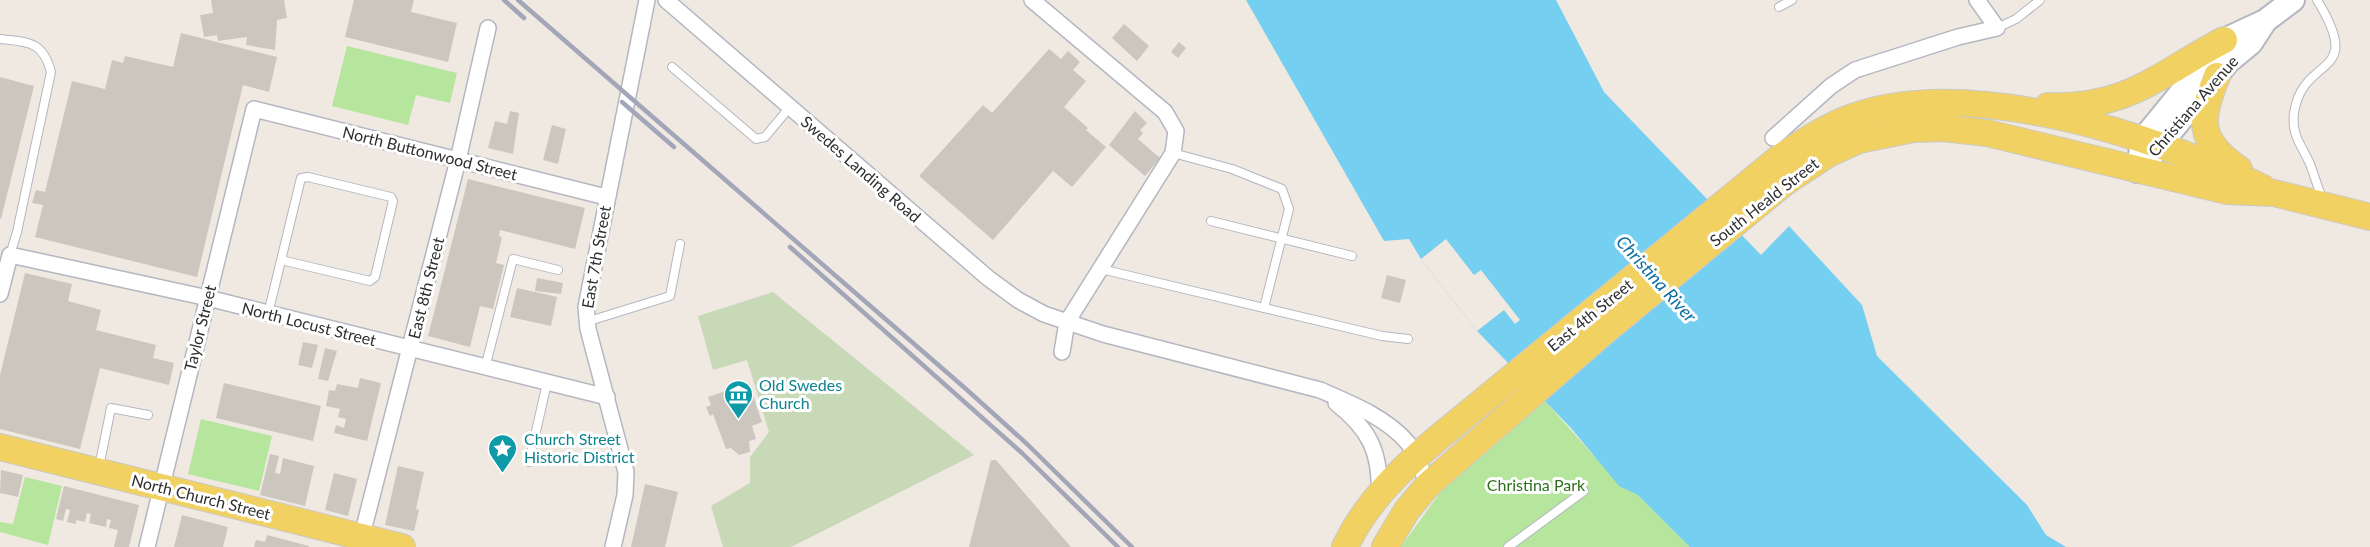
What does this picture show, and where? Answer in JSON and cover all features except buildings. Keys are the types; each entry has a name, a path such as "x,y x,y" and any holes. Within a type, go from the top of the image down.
{"main road":[{"name":"Christiana Avenue","path":"2137,171 2152,141 2224,40 2265,21 2293,0"},
{"name":"Christiana Avenue","path":"2152,141 2228,62 2251,43 2265,21"},
{"path":"2003,106 2081,105 2106,102 2151,84 2224,40"},
{"path":"2217,76 2204,109 2207,134 2213,145 2228,162 2274,193"},
{"name":"South Heald Street","path":"1428,485 1517,406 1784,183 1866,126 1906,105 1936,102 2003,106 2152,141 2229,171 2274,193"},
{"name":"South Heald Street","path":"1866,126 1966,129 2137,171 2227,190 2274,193 2370,217"},
{"name":"East 4th Street","path":"1345,547 1379,494 1416,457 1778,159 1805,141 1866,126"},
{"name":"North Church Street","path":"0,447 161,487 360,542 402,547"},
{"path":"1385,547 1407,510 1428,485"}],"street":[{"name":"East 7th Street","path":"613,547 627,483 608,398 586,322 586,307 606,197 647,0"},
{"name":"Swedes Landing Road","path":"666,0 988,278 1018,300 1044,314 1104,334 1320,390 1366,411 1387,425 1408,444 1428,485"},
{"path":"1032,0 1166,112 1176,131 1173,153 1067,322 1062,352"},
{"path":"1773,138 1831,86 1855,70 1958,37 1997,28 1977,0"},
{"name":"East 8th Street","path":"360,542 458,160 488,28"},
{"name":"North Buttonwood Street","path":"254,109 606,197"},
{"name":"Taylor Street","path":"147,547 254,109"},
{"path":"0,294 10,255"},
{"name":"North Locust Street","path":"10,255 208,298 608,398"},
{"name":"Swedes Landing Road","path":"1320,390 1364,428 1375,454 1379,494"}],"lane":[{"path":"1779,7 1792,0"},
{"path":"1997,28 2016,19 2040,0"},
{"path":"2317,0 2330,20 2337,40 2335,53 2330,64 2312,75 2302,89 2294,112 2294,131 2300,149 2309,161 2325,206"},
{"path":"0,39 28,42 39,47 47,57 51,72 17,232 10,255"},
{"path":"672,67 756,139 765,137 790,107"},
{"path":"1173,153 1232,169 1282,189 1289,208 1264,308"},
{"path":"268,314 281,260 301,178 308,177 391,197 393,201 375,277 370,281 281,260"},
{"path":"1211,221 1352,256"},
{"path":"586,322 670,296 680,244"},
{"path":"485,368 513,259 558,270"},
{"path":"1101,269 1382,336 1408,339"},
{"path":"529,462 547,383"},
{"path":"98,471 111,408 148,415"},
{"path":"1508,547 1584,491"}],"green space":[{"path":"347,46 457,73 450,103 416,95 408,125 332,106"},
{"path":"773,292 974,455 791,547 723,547 711,506 750,483 750,457 769,432 747,360 713,370 698,316"},
{"name":"Christina Park","path":"1543,399 1594,456 1705,547 1401,547 1455,472"},
{"path":"201,419 272,436 259,491 188,474"},
{"path":"25,477 62,486 48,545 0,532 0,522 13,524"}],"water":[{"name":"Christina River","path":"1246,0 1556,0 1604,92 1761,255 1789,226 1862,305 1877,356 2027,505 2046,535 2066,547 1690,547 1638,495 1619,486 1571,428 1477,331 1421,259 1409,239 1384,241"}],"pier":[{"path":"1446,239 1474,275 1481,270 1520,320 1515,324 1504,310 1477,331 1421,259"}],"railway":[{"path":"504,0 524,18"},
{"path":"518,0 966,389 1027,444 1132,547"},
{"path":"622,102 674,147"},
{"path":"790,247 1022,453 1118,547"}],"place":[{"name":"Old Swedes Church","path":"738,420"},
{"name":"Church Street Historic District","path":"503,474"}]}
